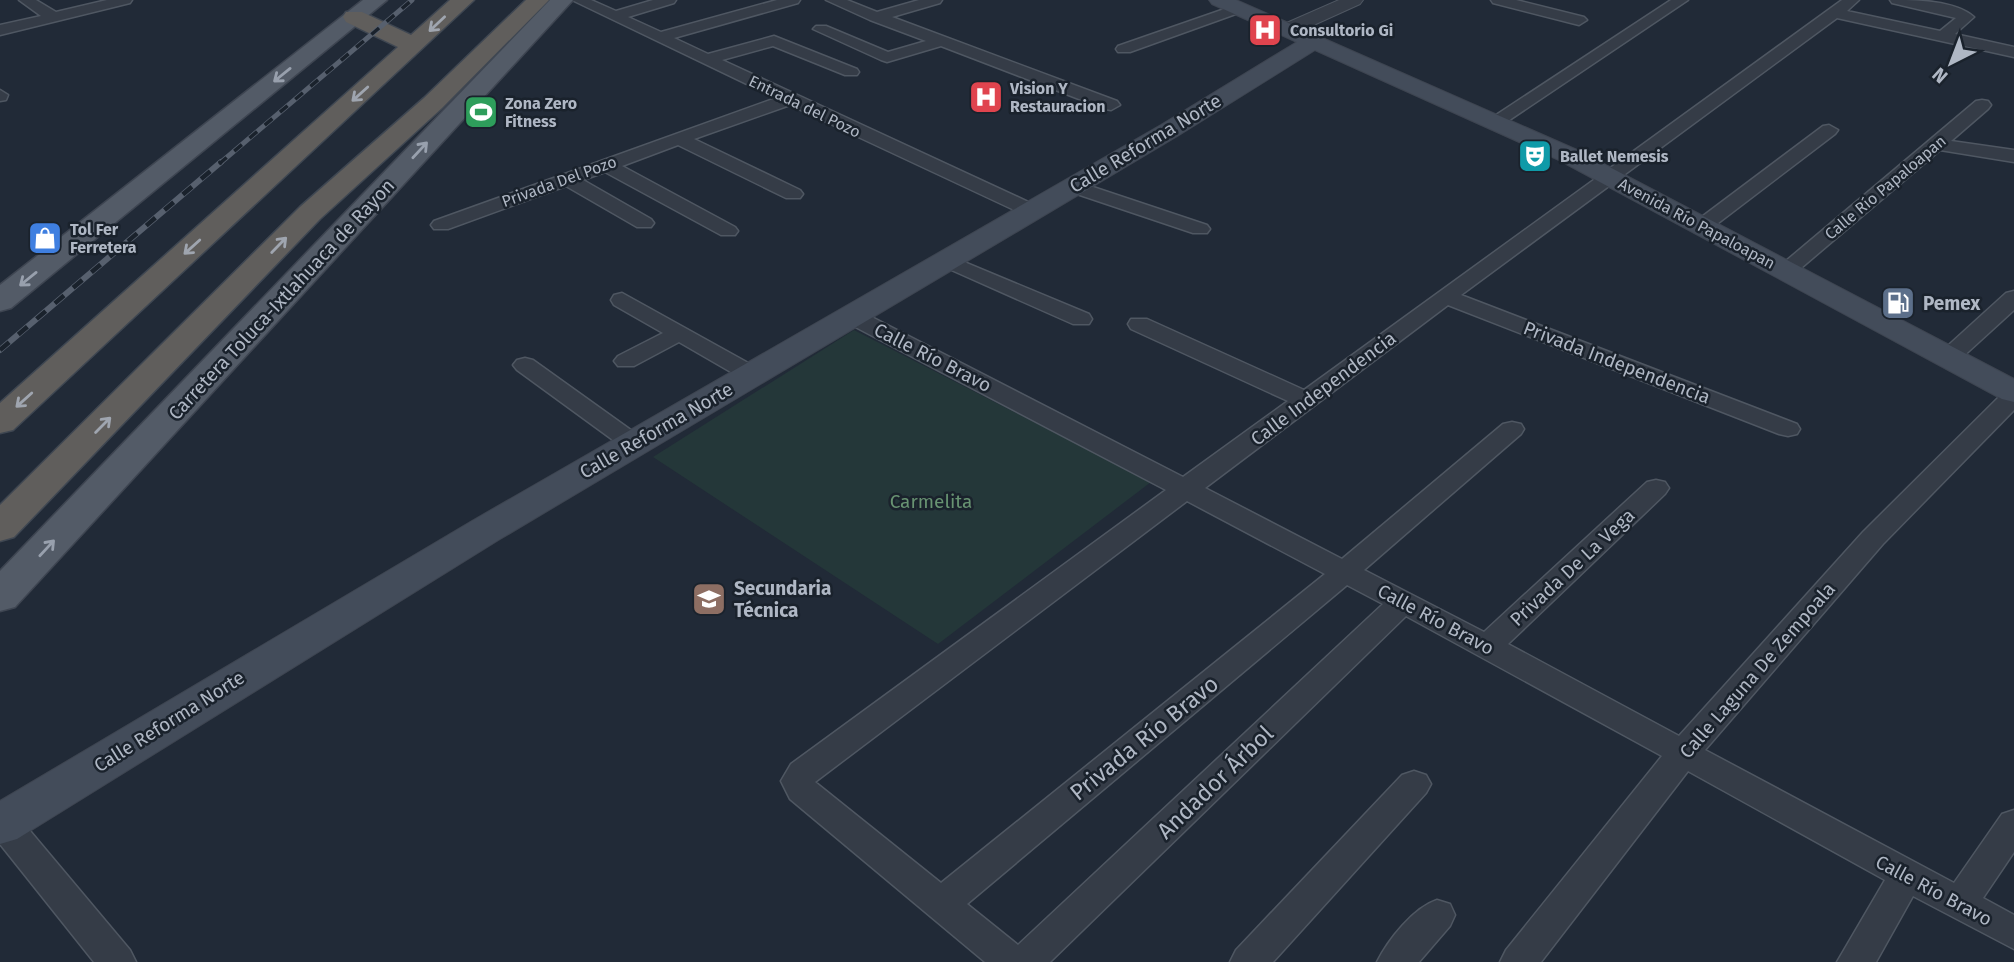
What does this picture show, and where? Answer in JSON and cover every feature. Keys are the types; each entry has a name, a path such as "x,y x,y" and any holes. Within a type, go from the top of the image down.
{"highway":[{"path":"0,422 463,0"},
{"path":"374,153 442,75 513,0"},
{"name":"Carretera Toluca-Ixtlahuaca de Rayon","path":"7,526 310,213 433,103 538,0"},
{"path":"354,17 368,26 401,37 411,48"}],"main road":[{"path":"0,301 376,0"},
{"name":"Carretera Toluca-Ixtlahuaca de Rayon","path":"0,597 562,0"},
{"name":"Avenida Río Papaloapan","path":"1229,4 1496,121 1609,177 2014,394"},
{"name":"Calle Reforma Norte","path":"2,824 237,679 633,443 1072,187 1302,35"}],"street":[{"path":"26,0 54,17"},
{"path":"0,30 125,0"},
{"name":"Entrada del Pozo","path":"579,0 1030,210"},
{"path":"616,16 669,0"},
{"path":"662,37 793,0"},
{"path":"833,0 1111,105"},
{"path":"875,17 935,0"},
{"path":"1302,35 1354,0"},
{"path":"1498,0 1579,20"},
{"path":"1496,121 1681,0"},
{"name":"Calle Independencia","path":"941,904 811,800 798,781 812,765 1445,296 1852,0"},
{"path":"1897,0 1954,11 1966,17 1943,36"},
{"path":"1124,49 1229,4"},
{"path":"1836,13 2014,52"},
{"path":"821,29 887,57 939,42"},
{"path":"708,59 774,41 850,72"},
{"name":"Privada Del Pozo","path":"441,225 789,99"},
{"name":"Calle Río Papaloapan","path":"1787,270 1982,105"},
{"path":"1702,226 1829,130"},
{"path":"677,138 793,194"},
{"path":"1936,144 2014,156"},
{"path":"604,164 728,231"},
{"path":"565,178 644,223"},
{"path":"1072,187 1200,229"},
{"path":"945,260 1081,319"},
{"name":"Privada Independencia","path":"1445,296 1788,429"},
{"path":"1949,357 2014,298"},
{"path":"622,300 751,374"},
{"name":"Calle Río Bravo","path":"852,316 1404,601 2014,933"},
{"path":"1139,324 1307,400"},
{"path":"626,361 678,334"},
{"path":"525,365 633,443"},
{"name":"Calle Laguna De Zempoala","path":"1519,962 1683,753 1873,538 2014,394"},
{"name":"Privada Río Bravo","path":"941,904 1346,571 1512,429"},
{"name":"Privada De La Vega","path":"1487,646 1656,488"},
{"name":"Andador Árbol","path":"1026,962 1404,601"},
{"path":"1249,962 1414,784"},
{"path":"2,824 117,962"},
{"path":"1959,904 2014,824"},
{"path":"1856,962 1906,876"},
{"path":"941,904 1012,962"},
{"path":"1396,962 1437,915"}],"green space":[{"name":"Carmelita","path":"854,330 1151,482 938,644 653,457"}],"railway":[{"path":"219,164 412,0"},
{"path":"0,350 221,162"}],"place":[{"name":"Consultorio Gi","path":"1265,30"},
{"name":"Vision Y Restauracion","path":"986,97"},
{"name":"Zona Zero Fitness","path":"481,112"},
{"name":"Ballet Nemesis","path":"1535,156"},
{"name":"Tol Fer Ferretera","path":"45,238"},
{"name":"Pemex","path":"1898,303"},
{"name":"Secundaria Técnica","path":"709,599"}]}
